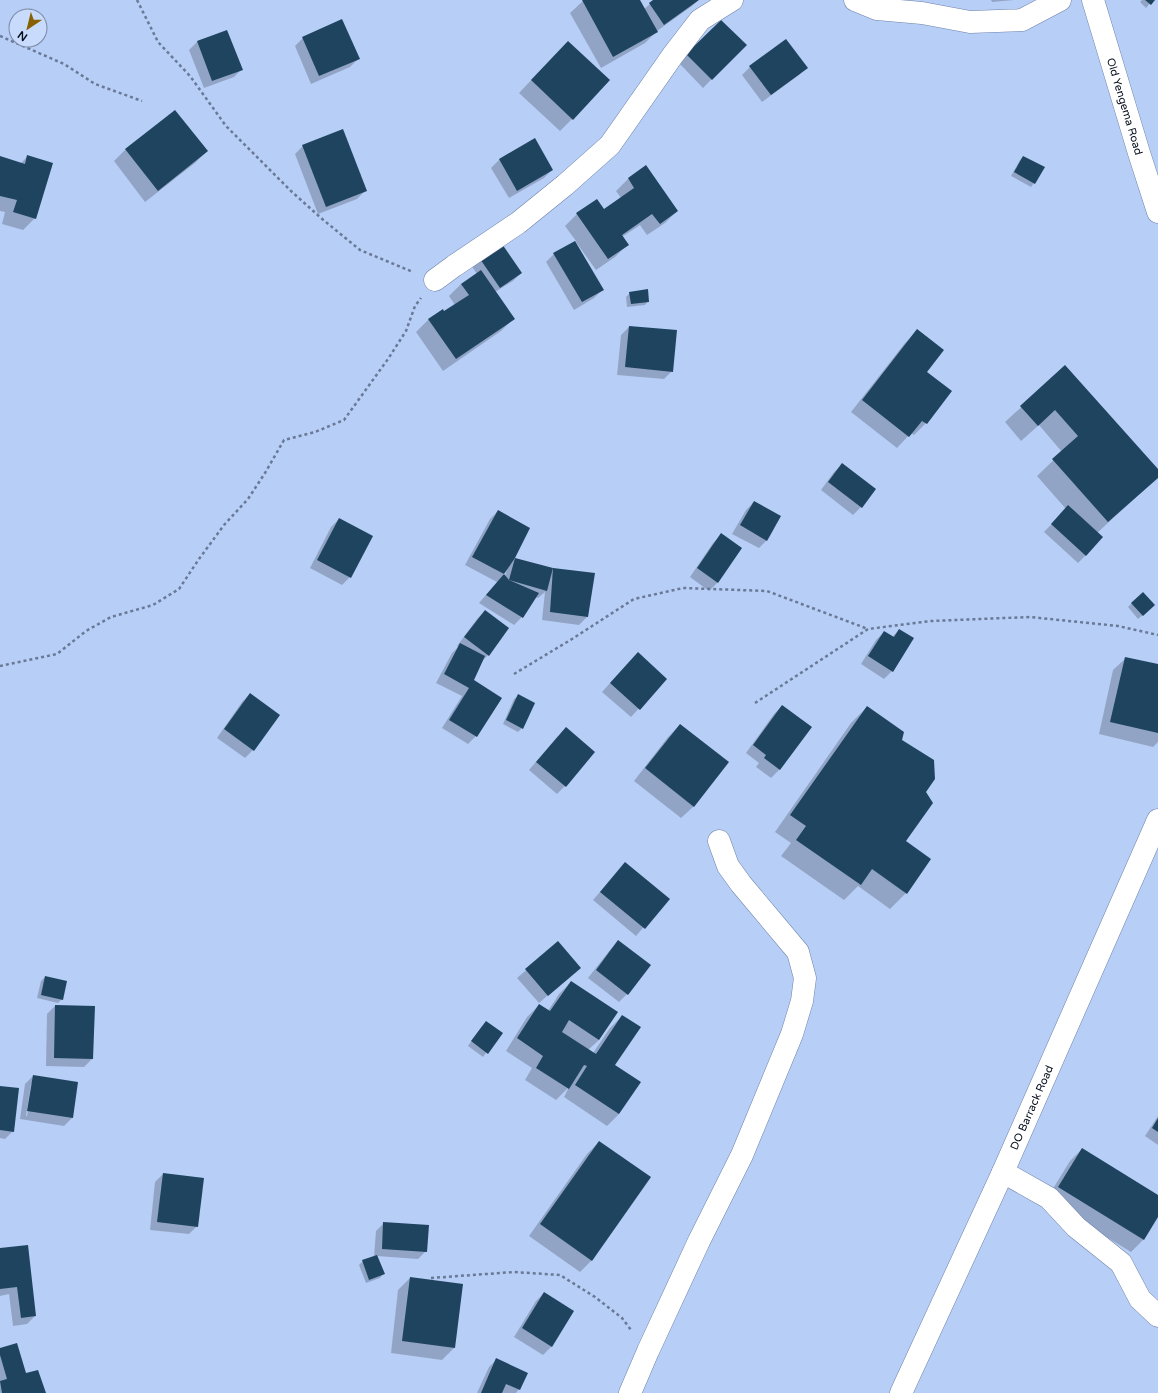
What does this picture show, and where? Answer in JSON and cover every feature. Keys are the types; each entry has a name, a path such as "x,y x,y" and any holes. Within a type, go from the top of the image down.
{"street":[{"path":"435,280 518,223 565,185 610,144 673,55 700,20 732,0"},
{"path":"855,0 877,9 922,13 970,22 1022,20 1060,0"},
{"name":"Old Yengema Road","path":"1094,0 1138,153 1158,212"},
{"name":"DO Barrack Road","path":"901,1393 1003,1172 1158,820"},
{"path":"630,1393 699,1241 742,1155 792,1034 802,1001 805,978 798,952 741,884 728,866 719,841"},
{"path":"1003,1172 1050,1198 1076,1227 1121,1263 1140,1299 1158,1316"}],"path":[{"path":"0,666 57,654 86,631 111,617 152,605 179,589 224,525 248,499 284,440 315,432 344,420 388,359 406,331 416,306 435,280 360,250 291,191 226,126 190,76 158,42 137,0"},
{"path":"0,36 64,64 95,84 142,101"},
{"path":"514,674 634,599 683,588 767,591 868,629"},
{"path":"756,703 868,629 931,621 1030,617 1118,626 1158,635"},
{"path":"431,1278 514,1272 560,1275 595,1297 622,1318 648,1351"}],"building":[{"path":"582,0 640,0 658,32 613,57"},
{"path":"653,0 699,0 664,25 649,3"},
{"path":"1145,0 1155,0 1151,5"},
{"path":"342,19 360,59 319,76 302,37"},
{"path":"721,20 747,45 712,80 686,54"},
{"path":"227,30 243,70 212,81 197,41"},
{"path":"786,39 808,68 771,95 749,66"},
{"path":"568,41 610,80 573,120 531,80"},
{"path":"175,110 208,151 158,191 125,149"},
{"path":"343,129 367,191 326,207 302,145"},
{"path":"535,138 553,170 517,191 499,159"},
{"path":"27,155 53,163 36,219 13,212 17,200 0,196 0,156 25,164"},
{"path":"1023,156 1045,167 1035,184 1014,172"},
{"path":"646,165 678,211 660,224 652,214 622,235 629,245 608,259 576,213 597,199 604,209 634,188 628,178"},
{"path":"500,241 522,273 500,288 478,256"},
{"path":"575,241 604,290 582,302 553,253"},
{"path":"481,270 515,319 456,359 428,319 469,295 461,284"},
{"path":"648,289 649,302 631,304 629,292"},
{"path":"629,326 677,330 673,372 625,367"},
{"path":"917,329 944,350 927,372 952,391 927,424 922,421 909,437 862,400"},
{"path":"1065,365 1158,469 1158,478 1108,522 1052,459 1078,436 1055,410 1038,426 1020,406"},
{"path":"842,463 876,489 862,508 828,482"},
{"path":"754,501 781,516 767,541 740,525"},
{"path":"1068,505 1103,537 1086,556 1051,524"},
{"path":"498,510 530,528 515,558 504,574 472,557"},
{"path":"339,518 373,536 351,578 317,560"},
{"path":"721,533 742,548 718,583 697,568"},
{"path":"515,558 553,568 547,591 509,580"},
{"path":"553,568 595,573 588,617 550,612"},
{"path":"504,574 509,580 539,593 523,618 486,595"},
{"path":"1143,592 1155,605 1143,616 1131,603"},
{"path":"485,610 509,628 489,656 464,637"},
{"path":"899,629 914,638 893,672 868,656 884,631 894,637"},
{"path":"460,643 485,656 474,680 502,698 477,737 449,720 469,688 444,674"},
{"path":"638,652 667,679 640,710 610,683"},
{"path":"1125,657 1158,664 1158,733 1110,722"},
{"path":"250,693 280,715 254,751 224,729"},
{"path":"518,694 535,703 523,729 506,720"},
{"path":"782,705 812,727 780,770 764,758 766,755 753,745"},
{"path":"867,706 904,732 902,740 934,760 935,779 926,792 933,803 906,841 931,859 907,894 872,869 861,885 796,840 806,826 790,815"},
{"path":"680,724 729,762 694,807 645,768"},
{"path":"566,727 595,752 566,787 536,762"},
{"path":"625,862 670,899 645,929 600,892"},
{"path":"618,940 651,965 628,995 596,970"},
{"path":"558,941 581,968 548,996 525,969"},
{"path":"45,976 67,981 63,1000 41,995"},
{"path":"571,981 618,1012 599,1040 569,1020 562,1032 596,1054 622,1015 641,1027 615,1065 641,1082 619,1114 575,1085 587,1066 584,1065 569,1089 536,1068 543,1056 517,1038 539,1004 550,1011"},
{"path":"55,1005 95,1006 93,1059 54,1058"},
{"path":"486,1021 503,1033 488,1054 471,1041"},
{"path":"33,1075 78,1082 73,1118 27,1111"},
{"path":"0,1086 19,1088 14,1132 0,1130"},
{"path":"1158,1118 1158,1132 1152,1128"},
{"path":"599,1141 651,1177 592,1261 540,1224"},
{"path":"1082,1148 1158,1195 1158,1217 1144,1240 1058,1187"},
{"path":"163,1173 204,1178 198,1227 157,1222"},
{"path":"383,1222 429,1225 427,1252 382,1249"},
{"path":"28,1245 36,1316 21,1318 17,1287 0,1289 0,1248"},
{"path":"377,1255 385,1274 369,1280 362,1260"},
{"path":"410,1277 463,1284 455,1348 402,1341"},
{"path":"544,1292 574,1311 552,1347 522,1328"},
{"path":"17,1343 26,1373 38,1370 46,1393 2,1393 0,1381 7,1379 0,1355 0,1348"},
{"path":"496,1358 528,1373 520,1390 506,1384 502,1393 481,1393"}]}
